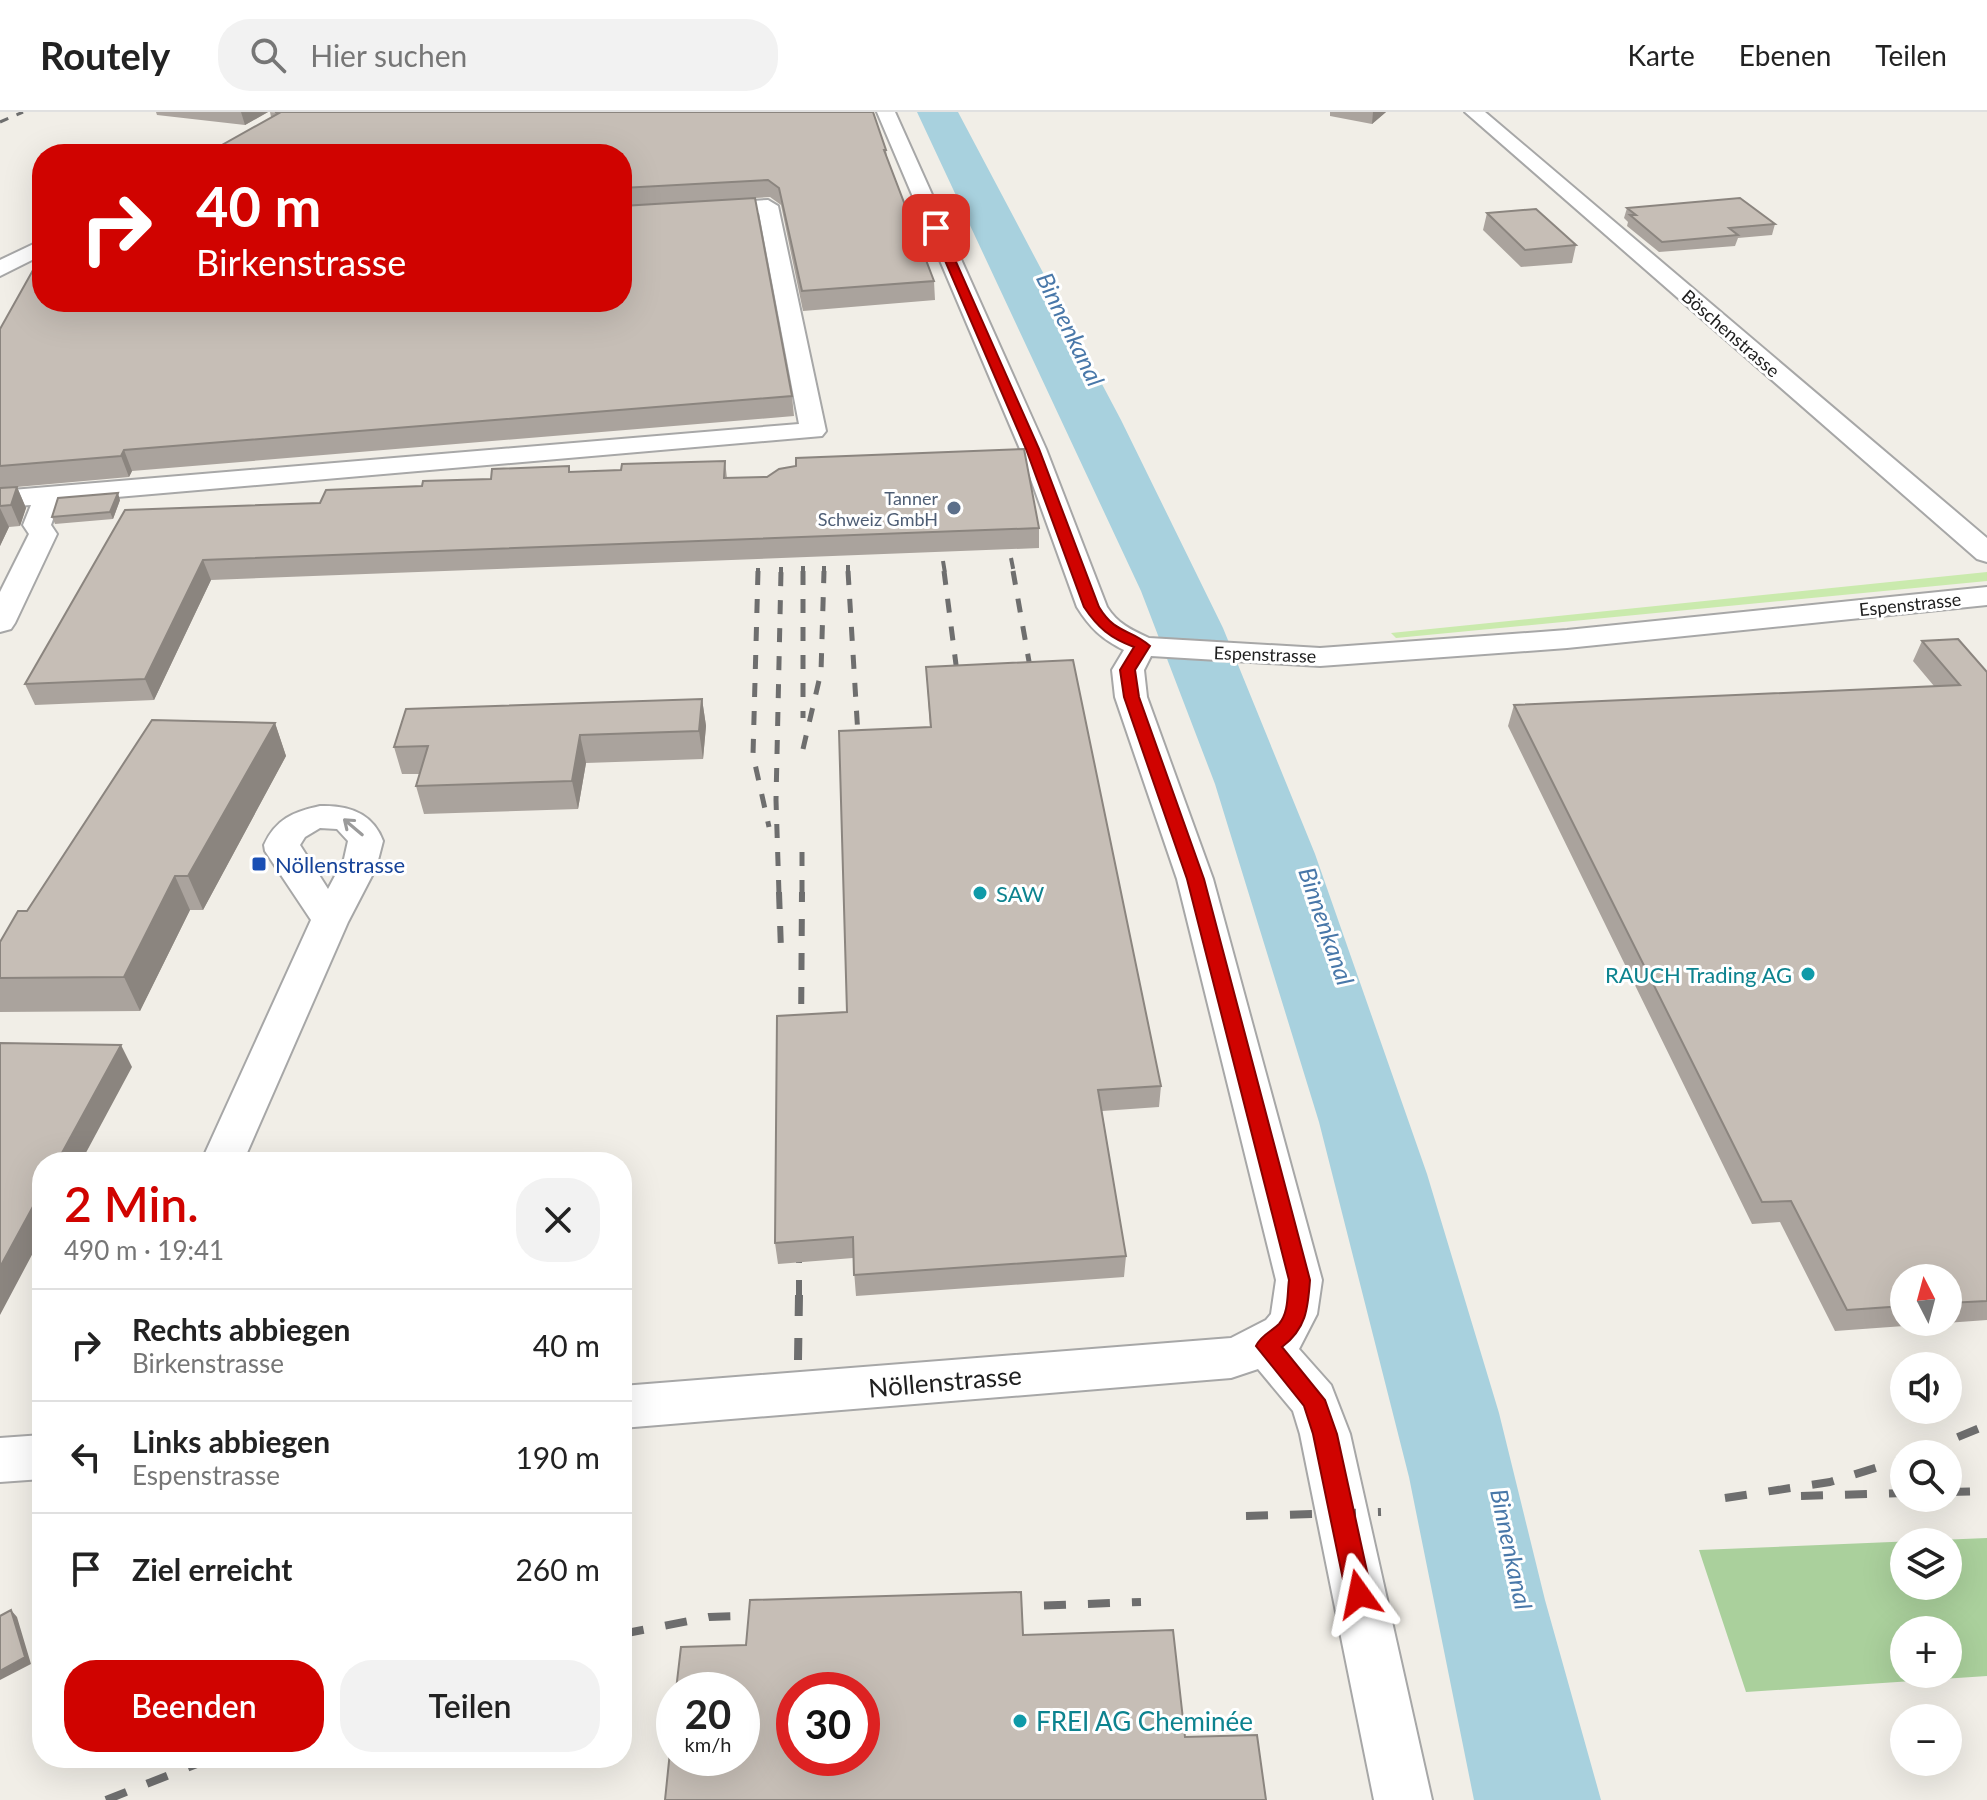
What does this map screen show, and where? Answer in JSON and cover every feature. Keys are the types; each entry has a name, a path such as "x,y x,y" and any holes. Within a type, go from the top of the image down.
{"street":[{"path":"886,112 1029,441 1092,607 1102,623 1129,650 1131,697 1195,879 1299,1280 1297,1314 1286,1331 1267,1346 1314,1400 1325,1434 1403,1800"},
{"name":"Böschenstrasse","path":"1474,112 1987,553"},
{"path":"0,499 813,431 768,206 632,214"},
{"path":"0,269 32,251"},
{"path":"0,623 43,534 37,525 48,495"},
{"name":"Espenstrasse","path":"1129,650 1376,655 1567,639 1987,596"},
{"path":"226,1152 330,919"},
{"name":"Nöllenstrasse","path":"632,1406 1231,1358 1267,1346"},
{"path":"0,1460 32,1458"}],"green space":[{"path":"1987,572 1987,581 1396,638 1391,633"},
{"path":"1987,1538 1987,1676 1962,1678 1962,1616 1890,1616 1890,1682 1746,1692 1699,1550 1890,1542 1890,1600 1962,1600 1962,1539"}],"water":[{"name":"Binnenkanal","path":"917,112 958,112 1121,420 1223,628 1315,854 1427,1174 1499,1413 1545,1600 1601,1800 1474,1800 1409,1477 1319,1122 1215,784 1141,591"}],"building":[{"path":"275,112 873,112 884,150 934,281 802,291 779,188 768,180 632,187 632,144 224,144 279,113"},
{"path":"755,198 792,396 124,450 121,456 0,466 0,329 32,272 32,312 632,312 632,205"},
{"path":"1740,198 1775,224 1729,228 1738,235 1662,242 1630,215 1636,215 1627,208"},
{"path":"1536,209 1576,245 1525,250 1487,213"},
{"path":"1024,449 1039,528 203,560 145,679 25,684 125,510 320,503 326,490 422,486 423,481 491,479 492,469 569,466 569,472 621,470 622,464 725,461 724,478 767,477 779,469 796,466 796,458"},
{"path":"17,487 11,505 0,506 0,488"},
{"path":"118,493 110,512 52,517 58,498"},
{"name":"RAUCH Trading AG","path":"1958,639 1987,672 1987,1301 1962,1302 1962,1264 1890,1264 1890,1307 1847,1310 1791,1201 1762,1202 1514,705 1960,685 1922,641"},
{"name":"SAW","path":"1073,660 1161,1086 1098,1090 1126,1256 854,1275 853,1237 775,1243 777,1016 847,1012 839,731 931,727 926,667"},
{"path":"702,699 699,731 580,735 572,781 416,786 428,746 394,747 406,709"},
{"path":"152,720 275,723 188,876 175,876 124,977 0,978 0,942 18,911 27,911"},
{"path":"0,1043 121,1045 62,1152 32,1152 32,1208 0,1267"},
{"name":"FREI AG Cheminée","path":"1021,1592 1023,1635 1173,1630 1185,1737 1257,1735 1266,1800 665,1800 667,1776 760,1776 760,1672 678,1672 681,1647 746,1645 750,1600"},
{"path":"11,1610 25,1657 0,1671 0,1616"}],"railway":[{"path":"0,122 23,112"},
{"path":"1011,558 1014,573"},
{"path":"943,561 945,573"},
{"path":"848,565 848,571"},
{"path":"803,566 803,718"},
{"path":"824,566 824,571"},
{"path":"758,571 753,755 769,827"},
{"path":"779,894 776,800 781,571"},
{"path":"803,749 821,672 824,571"},
{"path":"848,571 859,752"},
{"path":"944,571 959,688"},
{"path":"1013,571 1033,684"},
{"path":"802,850 802,892"},
{"path":"779,892 781,950"},
{"path":"801,1038 802,892"},
{"path":"799,1242 799,1295"},
{"path":"798,1360 799,1295"},
{"path":"1951,1440 1987,1425"},
{"path":"1725,1498 1830,1482 1890,1463"},
{"path":"1962,1492 1987,1491"},
{"path":"1801,1496 1890,1493"},
{"path":"1246,1516 1381,1512"},
{"path":"1000,1607 1141,1602"},
{"path":"632,1632 709,1617 772,1615"},
{"path":"106,1800 187,1768"}],"place":[{"name":"Tanner Schweiz GmbH","path":"954,508"},
{"name":"Nöllenstrasse","path":"259,864"},
{"name":"SAW","path":"980,893"},
{"name":"RAUCH Trading AG","path":"1808,974"},
{"name":"FREI AG Cheminée","path":"1020,1721"}],"route":[{"path":"936,228 1033,449 1092,607 1102,623 1117,635 1142,646 1128,670 1131,697 1195,879 1299,1280 1297,1314 1286,1331 1267,1346 1314,1400 1325,1434 1359,1594"}]}
